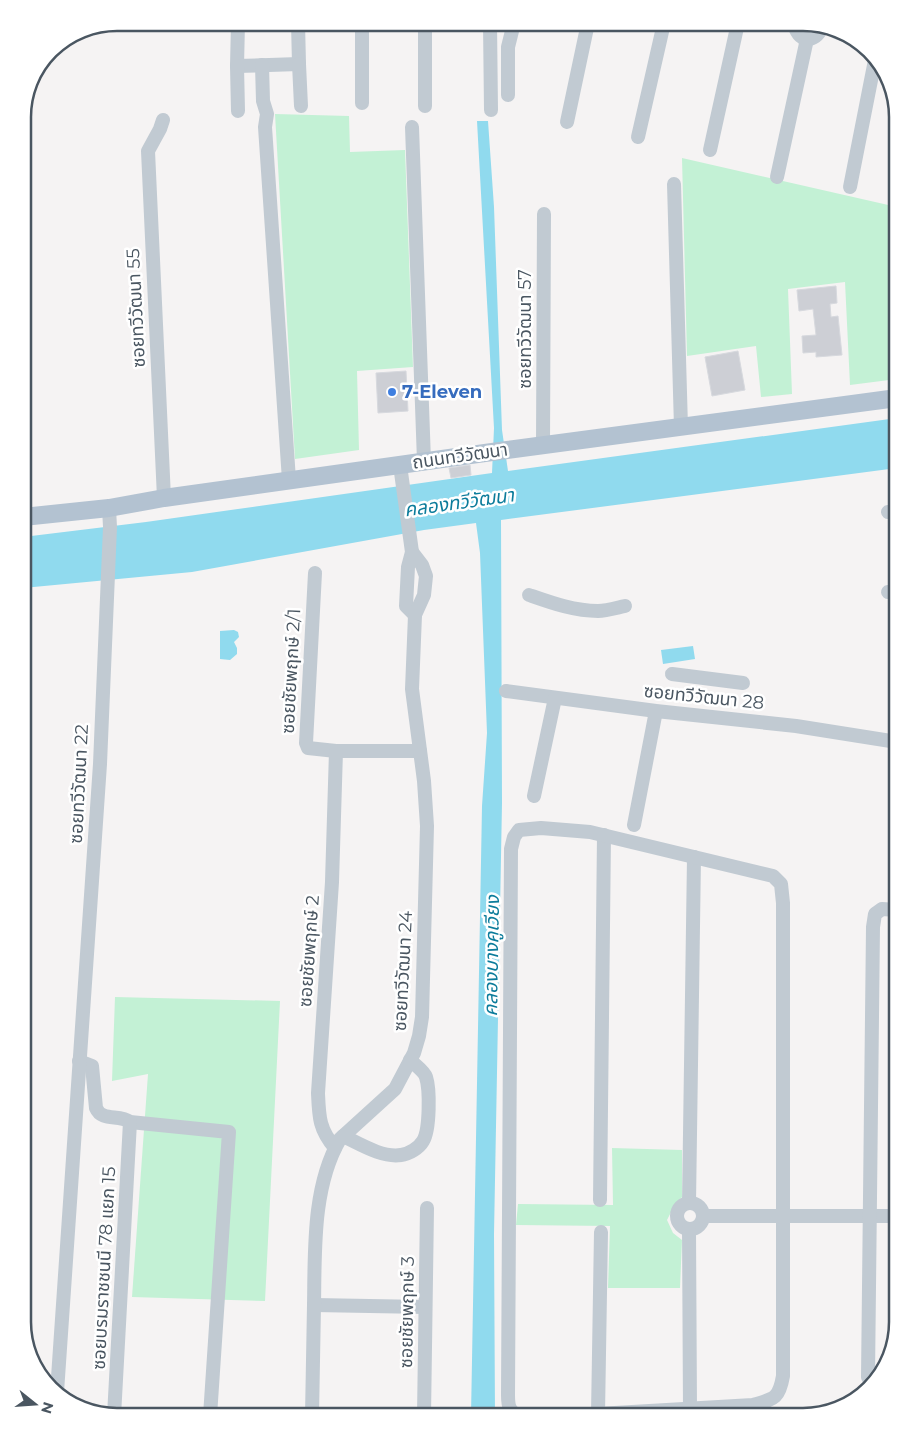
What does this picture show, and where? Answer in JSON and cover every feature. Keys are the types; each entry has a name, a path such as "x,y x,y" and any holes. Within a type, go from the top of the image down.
{"main road":[{"name":"ถนนทวีวัฒนา","path":"31,516 109,508 164,498 424,461 889,399"}],"street":[{"path":"238,31 238,111"},
{"path":"298,31 301,106"},
{"path":"362,31 362,103"},
{"path":"426,31 426,106"},
{"path":"490,31 491,110"},
{"path":"508,95 508,47 512,31"},
{"path":"567,122 586,31"},
{"path":"638,138 662,31"},
{"path":"710,150 736,31"},
{"path":"796,31 806,39 814,38 820,33"},
{"path":"777,176 806,39"},
{"path":"237,66 299,64"},
{"path":"262,65 263,101 259,114 265,127 289,480"},
{"path":"850,187 873,68"},
{"name":"ซอยทวีวัฒนา 55","path":"163,120 148,150 164,498"},
{"path":"412,127 424,461"},
{"path":"674,184 681,426"},
{"name":"ซอยทวีวัฒนา 57","path":"543,445 544,214"},
{"name":"ซอยทวีวัฒนา 24","path":"339,1142 395,1089 410,1060 419,1036 422,1017 427,826 424,781 412,689 415,615 406,606 408,567 412,552 411,538 400,465"},
{"name":"ซอยทวีวัฒนา 22","path":"58,1379 100,764 110,527 109,508"},
{"name":"ซอยชัยพฤกษ์ 2/1","path":"315,573 306,743 308,748 336,751 420,751"},
{"path":"530,595 576,609 598,611 624,606"},
{"path":"672,674 743,683"},
{"name":"ซอยทวีวัฒนา 28","path":"506,690 656,711 796,726 889,741"},
{"path":"534,796 555,698"},
{"path":"634,825 656,711"},
{"name":"ซอยชัยพฤกษ์ 2","path":"336,751 332,882 318,1093 319,1116 322,1129 339,1142"},
{"path":"509,1408 511,849 514,837 519,830 542,828 604,835 773,876 781,884 783,903 783,1376 780,1391 773,1399 753,1405 706,1408"},
{"path":"600,1200 604,835"},
{"path":"690,1203 694,857"},
{"path":"868,1377 873,927 875,914 882,909 889,909"},
{"path":"312,1408 315,1239 320,1197 339,1142 384,1154 401,1156 414,1150 423,1141 428,1126 426,1076 410,1060"},
{"path":"79,1061 92,1066 96,1108 103,1117 125,1118 130,1122 229,1132 211,1408"},
{"name":"ซอยบรมราชชนนี 78 แยก 15","path":"114,1408 130,1122"},
{"path":"690,1203 694,1203 701,1208 703,1216 698,1227 689,1229 682,1226 679,1222 678,1214 682,1206 690,1203"},
{"name":"ซอยชัยพฤกษ์ 3","path":"424,1408 427,1208"},
{"path":"703,1216 889,1216"},
{"path":"689,1229 690,1408"},
{"path":"598,1408 601,1232"},
{"path":"314,1305 425,1307"}],"green space":[{"path":"275,114 349,116 350,152 405,150 413,367 357,371 359,450 295,459"},
{"path":"682,158 889,205 889,380 850,385 845,282 788,289 792,394 761,397 756,346 687,356"},
{"path":"115,997 280,1001 265,1301 132,1297 148,1074 112,1081"},
{"path":"612,1148 682,1150 682,1197 674,1206 667,1220 673,1233 682,1240 680,1288 608,1288 610,1226 516,1225 518,1204 613,1205"}],"water":[{"path":"477,121 488,121 494,207 502,430 508,471 889,419 889,469 501,520 502,803 494,1234 495,1408 471,1408 482,806 487,733 480,553 476,523 424,530 192,572 31,587 31,536 146,522 492,473 494,428"},
{"path":"234,630 238,632 239,637 234,642 237,654 230,660 220,659 220,631"},
{"path":"693,646 695,659 663,664 661,650"}],"building":[{"path":"836,286 837,303 830,304 831,317 838,316 842,355 816,357 816,352 803,353 802,336 816,335 813,309 799,311 797,290"},
{"path":"738,351 745,390 712,396 705,357"},
{"name":"7-Eleven","path":"406,371 408,411 378,413 376,373"},
{"path":"470,465 471,475 451,478 449,468"}],"place":[{"name":"7-Eleven","path":"392,392"}],"water label":[{"name":"คลองทวีวัฒนา","path":"459,502"},
{"name":"คลองบางคูเวียง","path":"491,956"}]}
